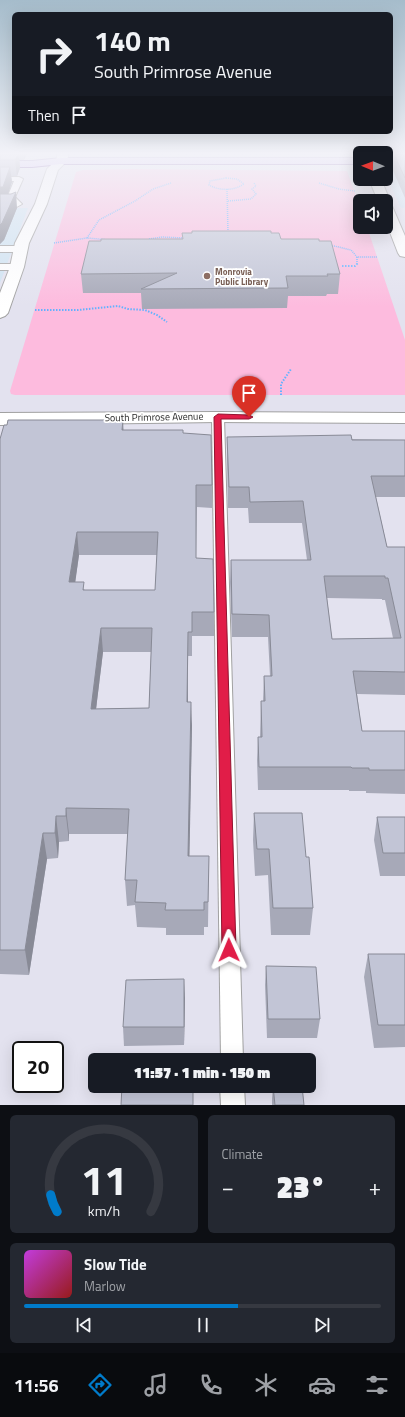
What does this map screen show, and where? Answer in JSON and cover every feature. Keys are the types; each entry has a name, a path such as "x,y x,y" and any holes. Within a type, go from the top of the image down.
{"street":[{"path":"0,313 5,286 17,267 22,250 22,243 41,204"},
{"path":"393,223 405,252"},
{"name":"South Primrose Avenue","path":"0,419 218,417 405,418"}],"lane":[{"path":"0,207 13,207 17,204"},
{"path":"0,249 22,250"},
{"path":"0,267 17,267"},
{"path":"218,417 232,1053"},
{"path":"232,1093 233,1105"}],"path":[{"path":"87,238 99,220 110,213 131,204"},
{"path":"228,204 229,240"},
{"path":"148,240 162,237 190,239"},
{"path":"54,243 87,238 110,240"},
{"path":"324,245 336,245 351,250 357,257 358,263 355,266 342,266"},
{"path":"357,257 377,257"},
{"path":"35,310 78,310 110,306 146,310 167,322"},
{"path":"146,310 149,306"},
{"path":"282,400 279,388 281,382 291,369"}],"shaded area":[{"path":"66,204 353,204 353,234 369,234 405,340 405,395 11,394 10,391"},
{"path":"399,204 405,204 405,208 401,208"},
{"path":"0,208 28,208 0,283"}],"building":[{"path":"0,204 11,204 2,223 0,225"},
{"path":"192,231 271,231 271,233 279,233 281,239 319,239 319,241 331,241 340,274 327,274 328,276 286,276 288,288 141,289 177,273 81,274 89,241 101,241 101,239 183,239 182,233 192,233"},
{"path":"8,420 123,420 122,430 183,430 183,433 211,435 212,485 196,485 196,558 213,559 214,612 192,612 192,632 188,632 187,702 191,702 188,856 209,856 208,902 204,902 204,910 165,910 166,903 135,902 137,880 125,880 129,809 66,808 66,816 56,816 55,833 43,833 25,950 0,950 0,439 4,425 7,425","holes":["77,532 158,532 155,590 83,590 84,582 69,582","101,628 152,628 149,708 91,709"]},
{"path":"351,435 352,440 405,440 405,476 371,476 387,547 405,547 405,672 353,671 362,731 405,731 405,770 369,770 369,768 351,767 259,767 258,737 262,737 261,701 265,701 264,676 272,676 269,615 232,614 231,560 311,560 303,501 250,502 249,487 229,487 227,437","holes":["324,576 385,576 385,578 388,578 401,638 332,639"]},
{"path":"254,813 302,813 306,857 309,857 313,908 273,908 269,849 257,849"},
{"path":"377,817 405,817 405,853 383,853"},
{"path":"368,954 405,954 405,1025 378,1025"},
{"path":"266,966 316,967 320,1019 268,1019"},
{"path":"184,979 184,1027 123,1027 126,980"},
{"path":"122,1093 193,1093 193,1105 121,1105"},
{"path":"274,1093 303,1093 304,1105 275,1105"}],"place":[{"name":"Monrovia Public Library","path":"207,276"}],"route":[{"path":"229,950 218,417 249,417"}]}
